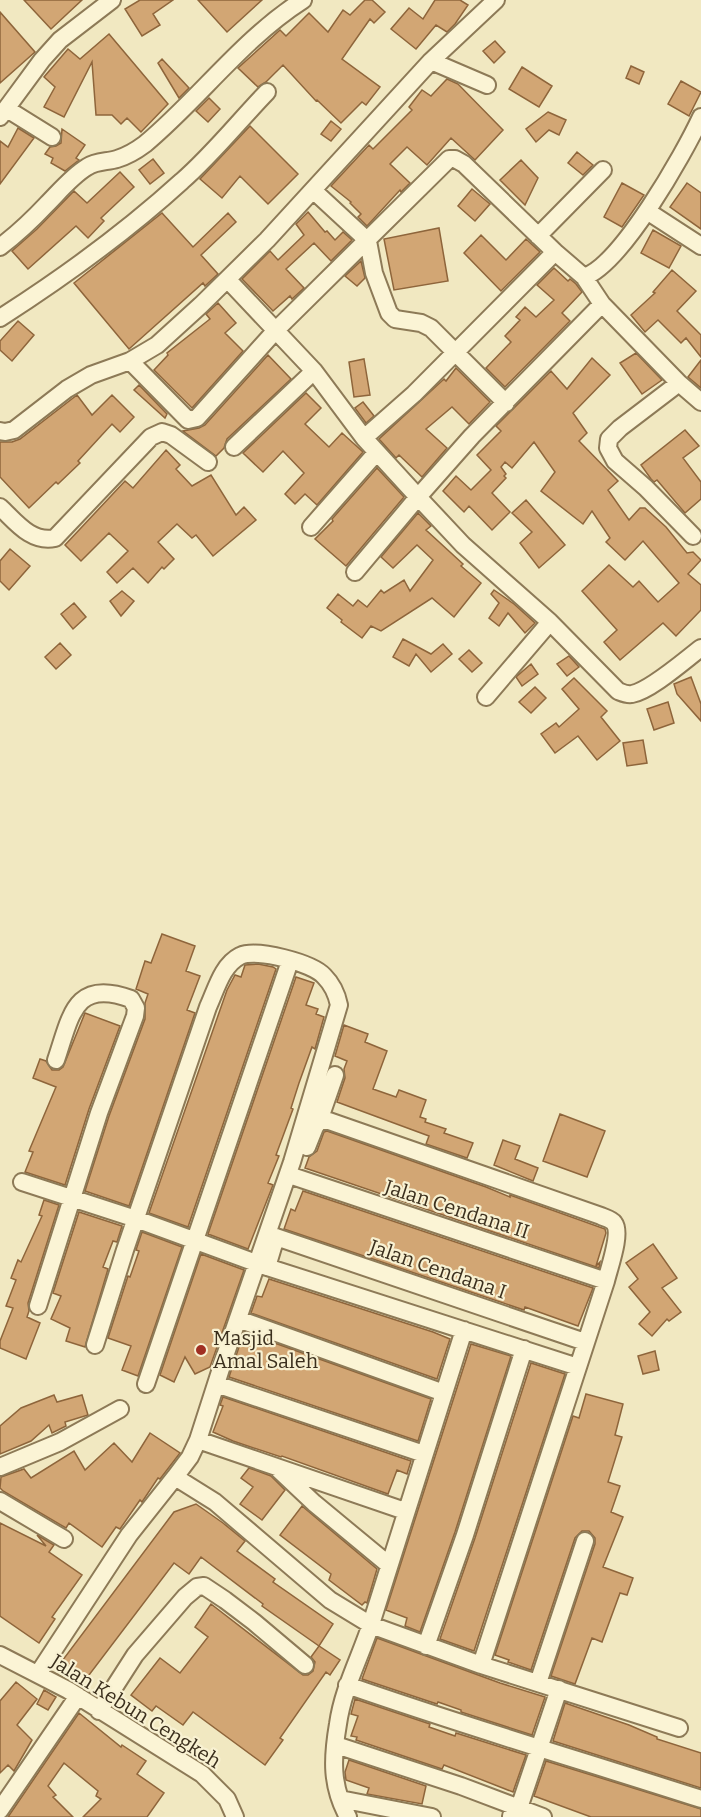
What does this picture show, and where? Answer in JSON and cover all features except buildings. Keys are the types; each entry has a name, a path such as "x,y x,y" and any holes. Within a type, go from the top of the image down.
{"street":[{"path":"52,137 3,113 42,60 60,40 112,0"},
{"path":"0,248 88,166 117,159 144,145 268,24 303,0"},
{"path":"0,431 14,430 67,389 91,375 130,361 157,345 228,280 314,190 431,61 494,1"},
{"path":"431,61 487,85"},
{"path":"0,318 52,285 110,242 184,180 267,92"},
{"path":"584,277 594,274 612,257 646,211 692,138 701,117"},
{"path":"130,361 188,420 197,418 276,330 449,159 455,159 464,164 584,277 602,304 678,382 701,402"},
{"path":"538,236 603,170"},
{"path":"314,190 368,241 374,273 389,313 395,319 421,323 430,328 506,403"},
{"path":"646,211 701,246"},
{"path":"364,438 455,353 555,252"},
{"path":"228,280 314,371 364,438 463,545 550,622 618,691 634,694 652,684 701,648"},
{"path":"355,572 472,436 602,304"},
{"path":"234,447 314,371"},
{"path":"678,382 620,428 609,440 608,448 615,461 646,488 693,536"},
{"path":"0,507 32,536 41,539 55,538 151,436 162,432 171,435 208,462"},
{"path":"311,527 377,452"},
{"path":"486,697 550,622"},
{"path":"96,1344 208,1007 230,963 241,956 255,953 290,960 317,970 332,986 339,1005 262,1265"},
{"path":"146,1384 290,960"},
{"path":"38,1306 74,1199 99,1113 135,1016 136,1008 131,999 102,992 86,996 72,1015 56,1060"},
{"path":"38,1674 129,1535 175,1478 198,1440 237,1319 276,1237 315,1127 324,1121 335,1075"},
{"path":"324,1121 612,1221 617,1228 606,1281 481,1665"},
{"name":"Jalan Cendana II","path":"296,1177 606,1281"},
{"path":"22,1182 136,1219 262,1265 578,1366"},
{"name":"Jalan Cendana I","path":"276,1237 585,1342"},
{"path":"237,1319 444,1393"},
{"path":"348,1817 333,1774 338,1724 347,1685 371,1625 405,1511 464,1330"},
{"path":"426,1646 465,1535 524,1349"},
{"path":"216,1384 424,1454"},
{"path":"0,1467 60,1442 120,1409"},
{"path":"198,1440 405,1511"},
{"path":"274,1466 314,1503 389,1565"},
{"path":"175,1478 215,1502 330,1600 371,1625 481,1665 679,1728"},
{"path":"0,1501 64,1539"},
{"path":"538,1683 585,1541"},
{"path":"99,1711 135,1655 185,1597 197,1587 204,1586 225,1600 305,1665"},
{"name":"Jalan Kebun Cengkeh","path":"0,1655 78,1696 202,1774 227,1799 235,1817"},
{"path":"347,1685 429,1714 701,1799"},
{"path":"515,1813 559,1689"},
{"path":"0,1810 78,1696"},
{"path":"336,1745 451,1783 515,1813 543,1817"},
{"path":"340,1799 432,1817"}],"place":[{"name":"Masjid Amal Saleh","path":"201,1350"}]}
